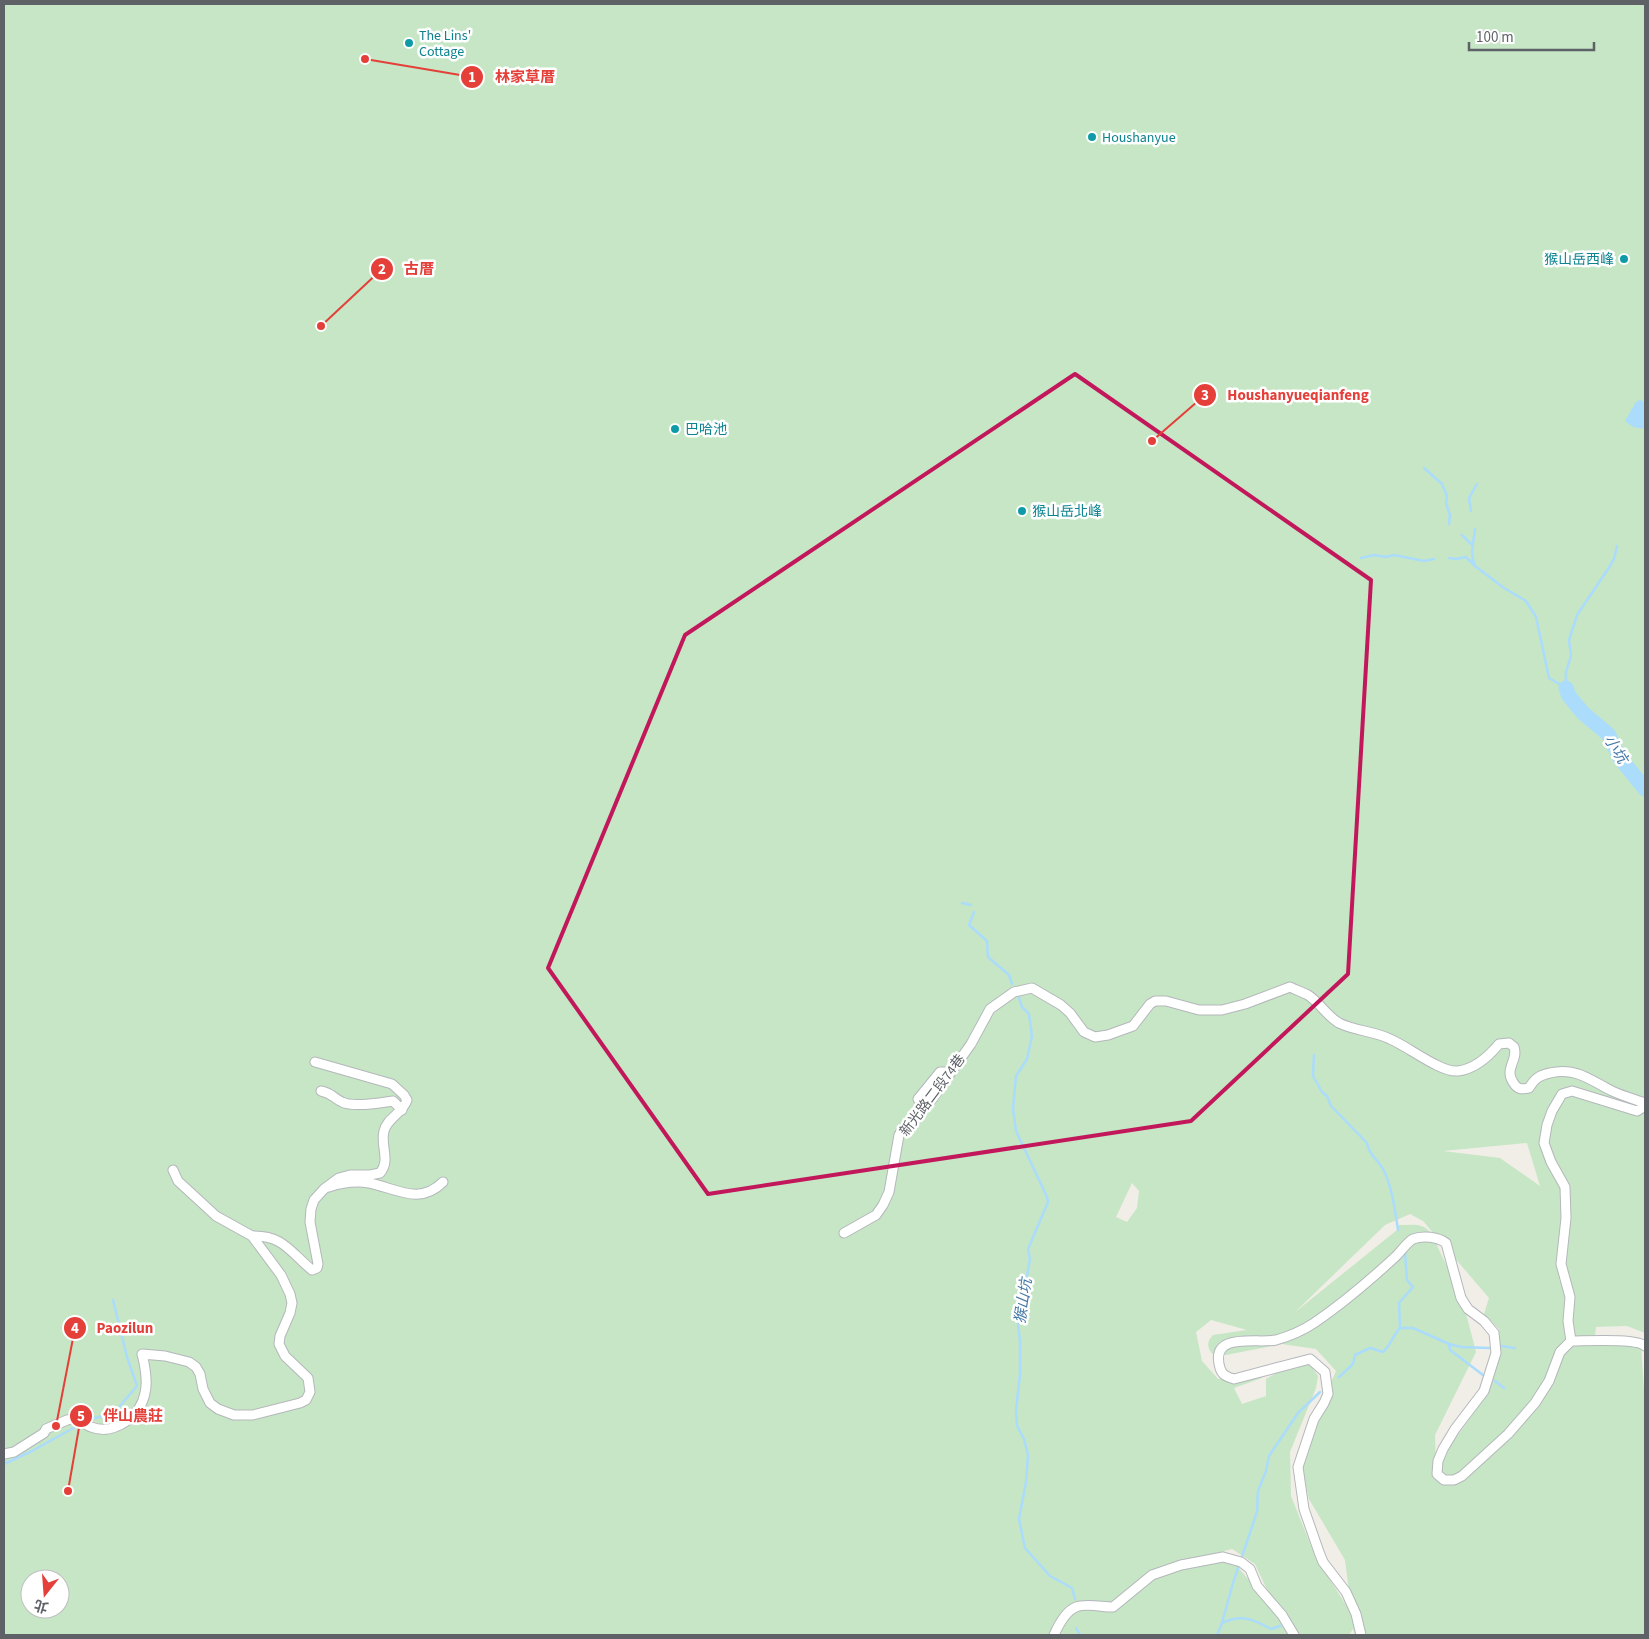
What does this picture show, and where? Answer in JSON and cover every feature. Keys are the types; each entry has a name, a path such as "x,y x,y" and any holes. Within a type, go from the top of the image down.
{"street":[{"name":"新光路二段74巷","path":"844,1233 876,1215 889,1192 899,1135 906,1125 932,1099 971,1044 990,1008 1014,992 1032,988 1070,1013 1084,1032 1095,1037 1108,1036 1133,1026 1150,1004 1155,1001 1166,1001 1199,1010 1222,1010 1245,1004 1290,987 1308,995 1337,1022 1350,1028 1388,1037 1428,1059 1439,1068 1449,1071 1460,1071 1487,1058 1499,1044 1509,1044 1514,1047 1516,1052 1509,1069 1510,1078 1516,1087 1523,1090 1529,1088 1534,1079 1542,1074 1563,1070 1572,1071 1645,1104 1637,1111 1572,1091 1562,1094 1547,1125 1544,1143 1551,1162 1565,1187 1566,1218 1561,1264 1570,1297 1568,1321 1571,1341"},
{"path":"173,1170 178,1181 216,1216 236,1229 252,1236 266,1236 280,1241 296,1253 312,1270 317,1268 318,1264 310,1222 310,1209 314,1200 335,1180 347,1175 370,1175 380,1172 386,1162 382,1142 384,1128 402,1110 407,1100 392,1084 315,1062"},
{"path":"918,1099 940,1072 950,1072"},
{"path":"321,1091 329,1092 342,1103 370,1104 393,1102 402,1110"},
{"path":"324,1189 357,1182 369,1183 398,1192 424,1194 443,1182"},
{"path":"4,1454 14,1452 46,1430 67,1420 78,1418 91,1427 107,1429 123,1424 138,1410 145,1393 145,1368 142,1354 165,1356 189,1362 196,1367 200,1374 203,1389 210,1403 226,1413 243,1416 253,1415 306,1400 310,1392 308,1378 286,1356 279,1344 280,1336 290,1313 292,1303 290,1294 281,1275 252,1236"},
{"path":"1361,1635 1356,1614 1346,1592 1323,1562 1319,1552 1304,1509 1298,1467 1314,1419 1328,1394 1325,1372 1310,1359 1234,1379 1227,1377 1221,1371 1218,1359 1225,1345 1233,1342 1274,1340 1299,1332 1330,1312 1395,1257 1412,1240 1424,1237 1440,1239 1446,1243 1460,1298 1468,1309 1494,1333 1496,1354 1484,1391 1455,1429 1438,1462 1437,1474 1444,1480 1454,1480 1471,1469 1508,1434 1535,1403 1550,1381 1560,1352 1571,1341 1632,1341 1642,1343 1645,1346"},
{"path":"1054,1635 1062,1620 1076,1607 1113,1607 1152,1574 1181,1565 1223,1557 1246,1565 1250,1569 1257,1586 1282,1615 1294,1635"}],"highlighted area":[{"path":"1075,374 1371,580 1348,974 1191,1121 708,1194 548,968 685,635"}],"green space":[{"path":"4,4 1645,4 1645,1333 1627,1326 1596,1327 1595,1336 1626,1336 1641,1345 1645,1405 1645,1635 1355,1635 1353,1629 1349,1635 1299,1635 1279,1604 1269,1594 1255,1564 1232,1549 1224,1551 1296,1635 1063,1635 1063,1632 1062,1635 4,1635","holes":["1527,1143 1540,1186 1500,1158 1443,1151","1132,1183 1139,1191 1137,1208 1127,1222 1116,1217","1410,1214 1423,1221 1489,1298 1484,1314 1499,1329 1496,1366 1484,1399 1436,1465 1435,1435 1476,1352 1462,1298 1428,1229 1420,1226 1399,1225 1397,1230 1294,1313 1385,1225","1211,1320 1247,1330 1213,1335 1208,1345 1214,1355 1226,1355 1282,1344 1316,1349 1336,1371 1299,1456 1309,1499 1345,1560 1353,1622 1349,1610 1315,1556 1291,1496 1290,1452 1316,1388 1318,1376 1305,1357 1266,1379 1266,1396 1242,1404 1234,1388 1262,1378 1264,1370 1218,1379 1202,1361 1196,1332","1082,1602 1111,1602 1070,1612"]}],"water":[{"path":"1640,400 1645,402 1645,429 1633,427 1625,421 1636,402"}],"waterway":[{"path":"1424,468 1442,484 1447,496 1446,503 1450,515 1449,524"},
{"path":"1471,511 1469,498 1477,484"},
{"path":"1475,529 1472,552 1475,566 1504,588 1526,601 1536,617 1549,678 1566,688"},
{"path":"1462,535 1471,544"},
{"path":"1566,688 1566,672 1571,656 1569,640 1577,615 1614,559 1617,546"},
{"path":"1361,558 1374,555 1386,557 1394,555 1424,561 1434,559"},
{"path":"1449,558 1466,557 1474,565"},
{"name":"小坑","path":"1566,688 1569,696 1583,713 1608,734 1620,758 1645,789"},
{"path":"962,903 971,905"},
{"path":"974,912 969,925 987,941 988,957 1009,975 1012,984"},
{"name":"猴山坑","path":"1018,995 1022,1007 1029,1014 1032,1036 1027,1059 1016,1076 1013,1109 1016,1131 1048,1202 1028,1249 1030,1259 1018,1324 1020,1374 1016,1411 1017,1426 1024,1439 1028,1455 1026,1482 1019,1519 1025,1548 1050,1576 1072,1588 1075,1599"},
{"path":"1314,1055 1313,1076 1322,1092 1327,1096 1331,1106 1367,1143 1371,1154 1383,1169 1391,1190 1398,1230"},
{"path":"1339,1377 1353,1364 1355,1355 1370,1348 1383,1352 1400,1328 1399,1303 1413,1287 1407,1280 1405,1253"},
{"path":"90,1419 113,1414 137,1386 127,1357 113,1300"},
{"path":"1400,1328 1413,1328 1449,1344 1450,1350 1483,1375"},
{"path":"1449,1344 1461,1347 1489,1348"},
{"path":"1501,1346 1515,1348"},
{"path":"1495,1381 1504,1388"},
{"path":"1222,1623 1233,1583 1257,1512 1258,1491 1266,1471 1269,1456 1298,1413 1320,1392"},
{"path":"4,1464 77,1426"},
{"path":"1217,1635 1222,1623 1242,1618 1253,1620 1271,1629 1280,1626"},
{"name":"猴山坑","path":"1076,1628 1080,1635"}],"place":[{"name":"The Lins' Cottage","path":"409,43"},
{"name":"林家草厝","path":"365,59"},
{"name":"Houshanyue","path":"1092,137"},
{"name":"猴山岳西峰","path":"1624,259"},
{"name":"古厝","path":"321,326"},
{"name":"巴哈池","path":"675,429"},
{"name":"Houshanyueqianfeng","path":"1152,441"},
{"name":"猴山岳北峰","path":"1022,511"},
{"name":"Paozilun","path":"56,1426"},
{"name":"伴山農莊","path":"68,1491"}]}
